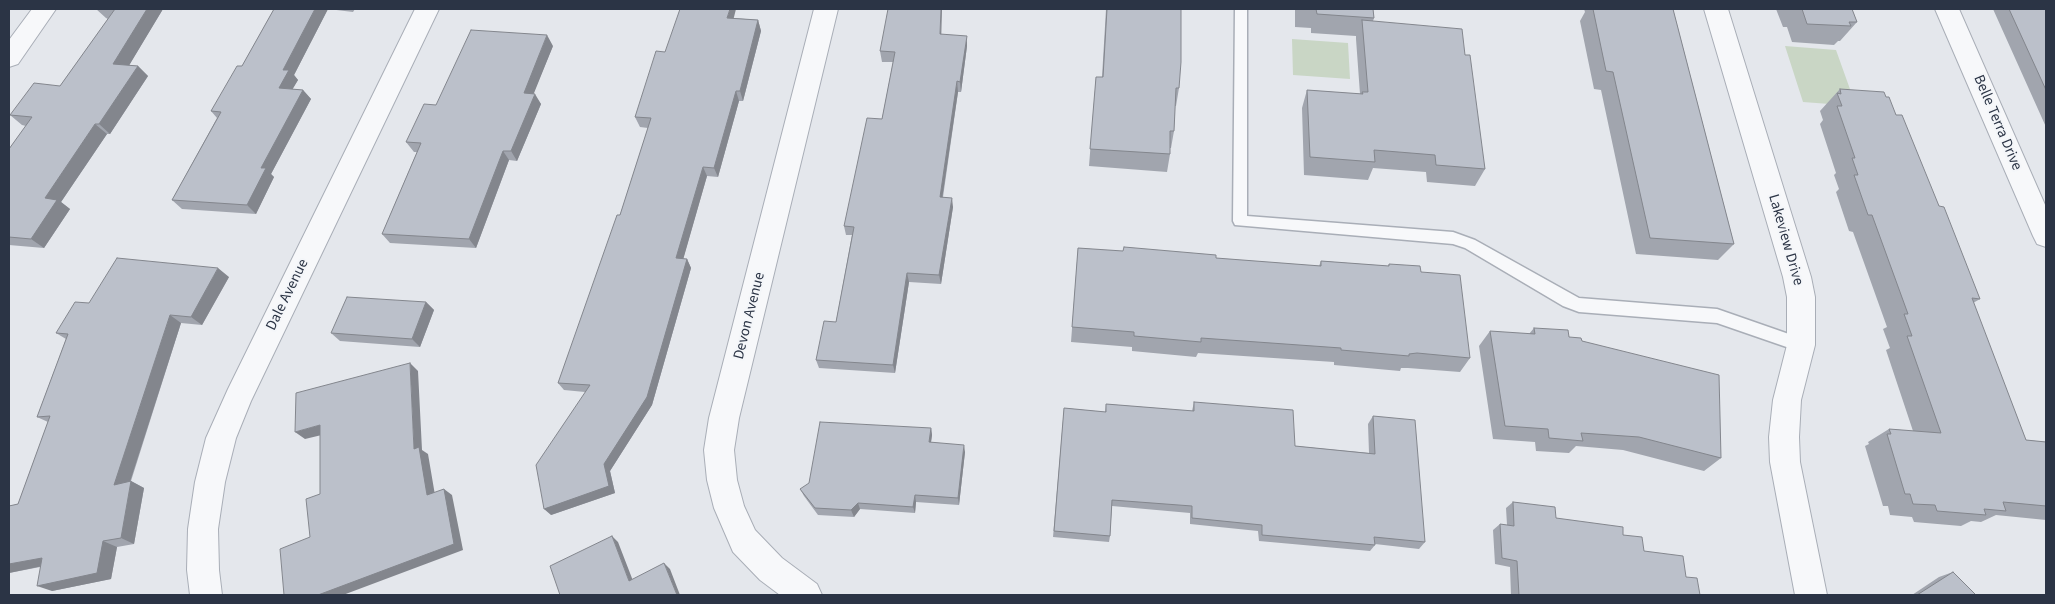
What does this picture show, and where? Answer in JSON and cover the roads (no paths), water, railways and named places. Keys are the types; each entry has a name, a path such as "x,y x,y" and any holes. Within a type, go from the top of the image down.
{"street":[{"path":"9,58 44,9"},
{"name":"Dale Avenue","path":"206,595 203,570 203,529 210,482 222,438 238,398 427,9"},
{"name":"Devon Avenue","path":"806,595 771,569 744,541 729,508 722,480 719,450 724,418 826,9"},
{"name":"Lakeview Drive","path":"1716,9 1797,277 1800,297 1801,346 1787,400 1784,437 1785,462 1811,595"},
{"name":"Belle Terra Drive","path":"1947,9 2046,236"}],"lane":[{"path":"1241,9 1240,221 1453,238 1470,244 1580,305 1717,316 1801,346"}]}
